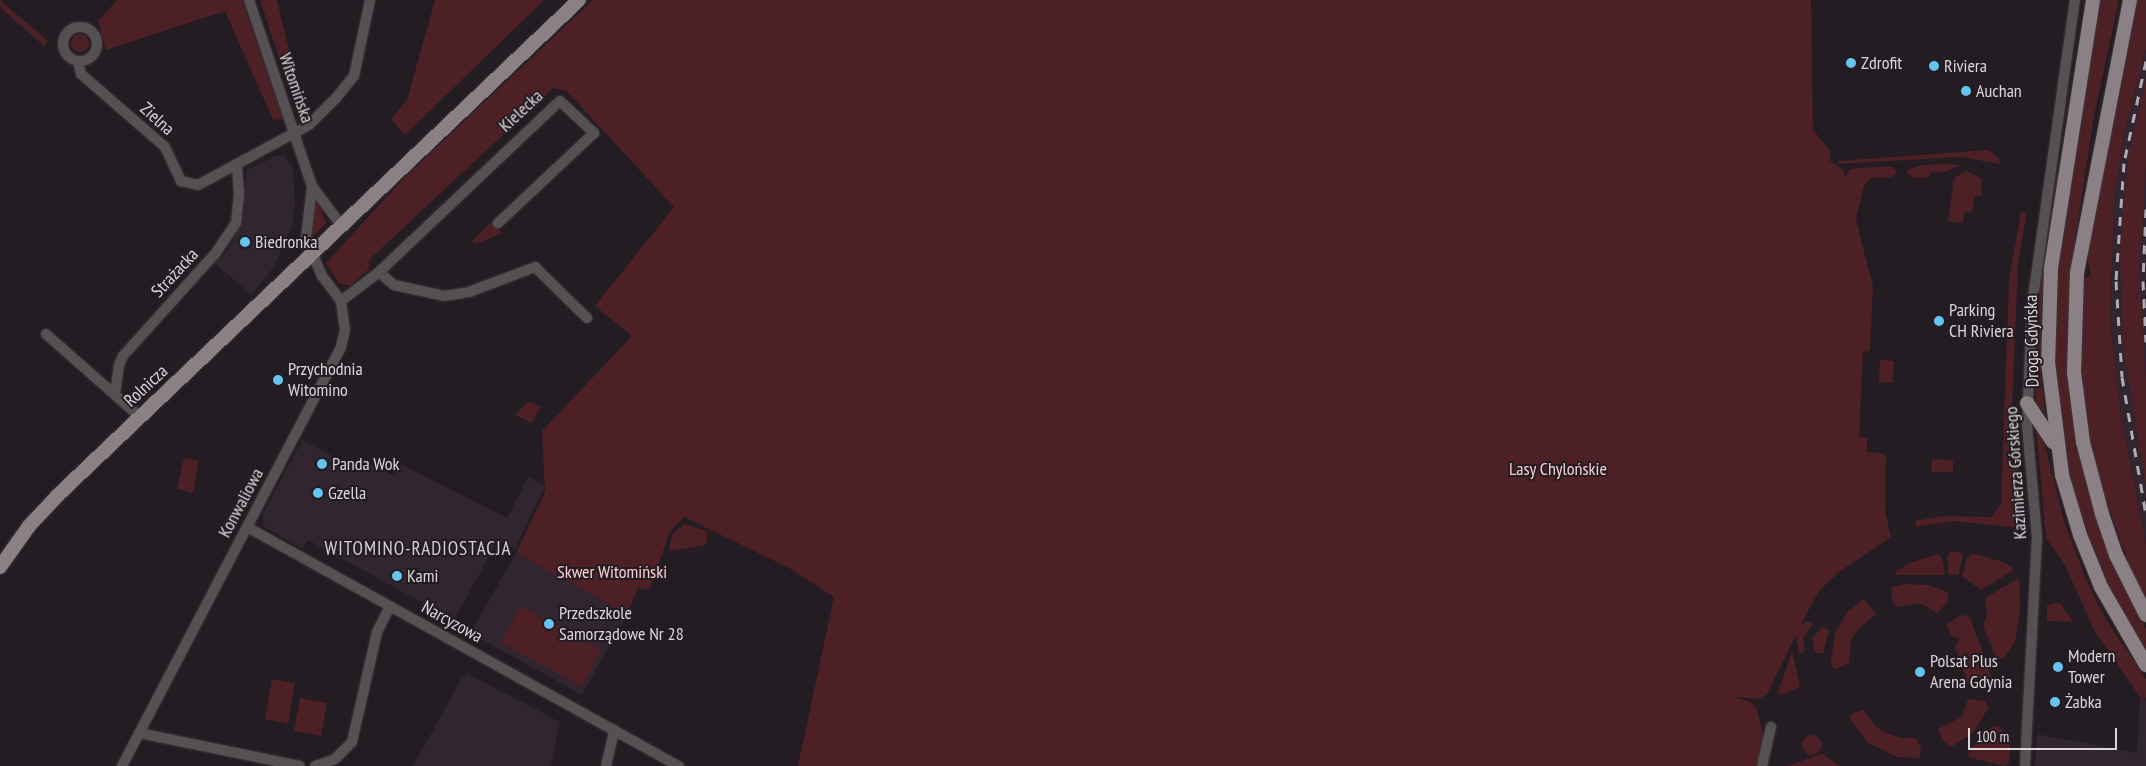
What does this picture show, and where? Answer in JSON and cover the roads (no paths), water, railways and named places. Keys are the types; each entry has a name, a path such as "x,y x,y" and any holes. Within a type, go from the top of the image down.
{"main road":[{"path":"341,225 579,0"},
{"name":"Droga Gdyńska","path":"2093,0 2050,287 2048,362 2058,450 2089,559 2122,628 2146,665"},
{"path":"2130,0 2077,272 2074,372 2083,442 2102,514 2116,555 2146,615"},
{"name":"Rolnicza","path":"0,567 42,511 341,225"},
{"path":"2028,403 2044,424 2058,450"}],"street":[{"name":"Witomińska","path":"249,0 312,186 341,225"},
{"name":"Kazimierza Górskiego","path":"2025,766 2038,537 2028,403 2035,278 2075,0"},
{"name":"Zielna","path":"78,61 82,74 165,147 181,181 198,185 237,166 309,125 354,76 368,2"},
{"name":"Kielecka","path":"341,301 379,272 560,101 594,133 498,223"},
{"name":"Strażacka","path":"115,394 124,356 225,241 236,223 240,195 237,166"},
{"name":"Witomińska","path":"310,254 306,238 312,186"},
{"name":"Konwaliowa","path":"122,766 341,347 345,330 341,301 310,254"},
{"path":"379,272 394,285 444,296 469,292 535,267 587,318"},
{"path":"46,334 140,417"},
{"name":"Narcyzowa","path":"247,527 679,766"},
{"path":"315,766 335,759 356,735 377,632 390,606"},
{"path":"1762,766 1771,727"},
{"path":"606,766 614,730"},
{"path":"139,733 300,766"}],"railway":[{"path":"2146,61 2124,163 2116,281 2122,377 2146,515"},
{"path":"2146,209 2143,281 2146,342"}],"place":[{"name":"Zdrofit","path":"1851,63"},
{"name":"Riviera","path":"1934,66"},
{"name":"Auchan","path":"1966,91"},
{"name":"Biedronka","path":"245,242"},
{"name":"Parking CH Riviera","path":"1939,321"},
{"name":"Przychodnia Witomino","path":"278,380"},
{"name":"Panda Wok","path":"322,464"},
{"name":"Gzella","path":"318,493"},
{"name":"Kami","path":"397,576"},
{"name":"Przedszkole Samorządowe Nr 28","path":"549,624"},
{"name":"Modern Tower","path":"2058,667"},
{"name":"Polsat Plus Arena Gdynia","path":"1920,672"},
{"name":"Żabka","path":"2055,702"}],"district":[{"name":"WITOMINO-RADIOSTACJA","path":"418,549"}],"park label":[{"name":"Lasy Chylońskie","path":"1558,469"},
{"name":"Skwer Witomiński","path":"612,572"}]}
